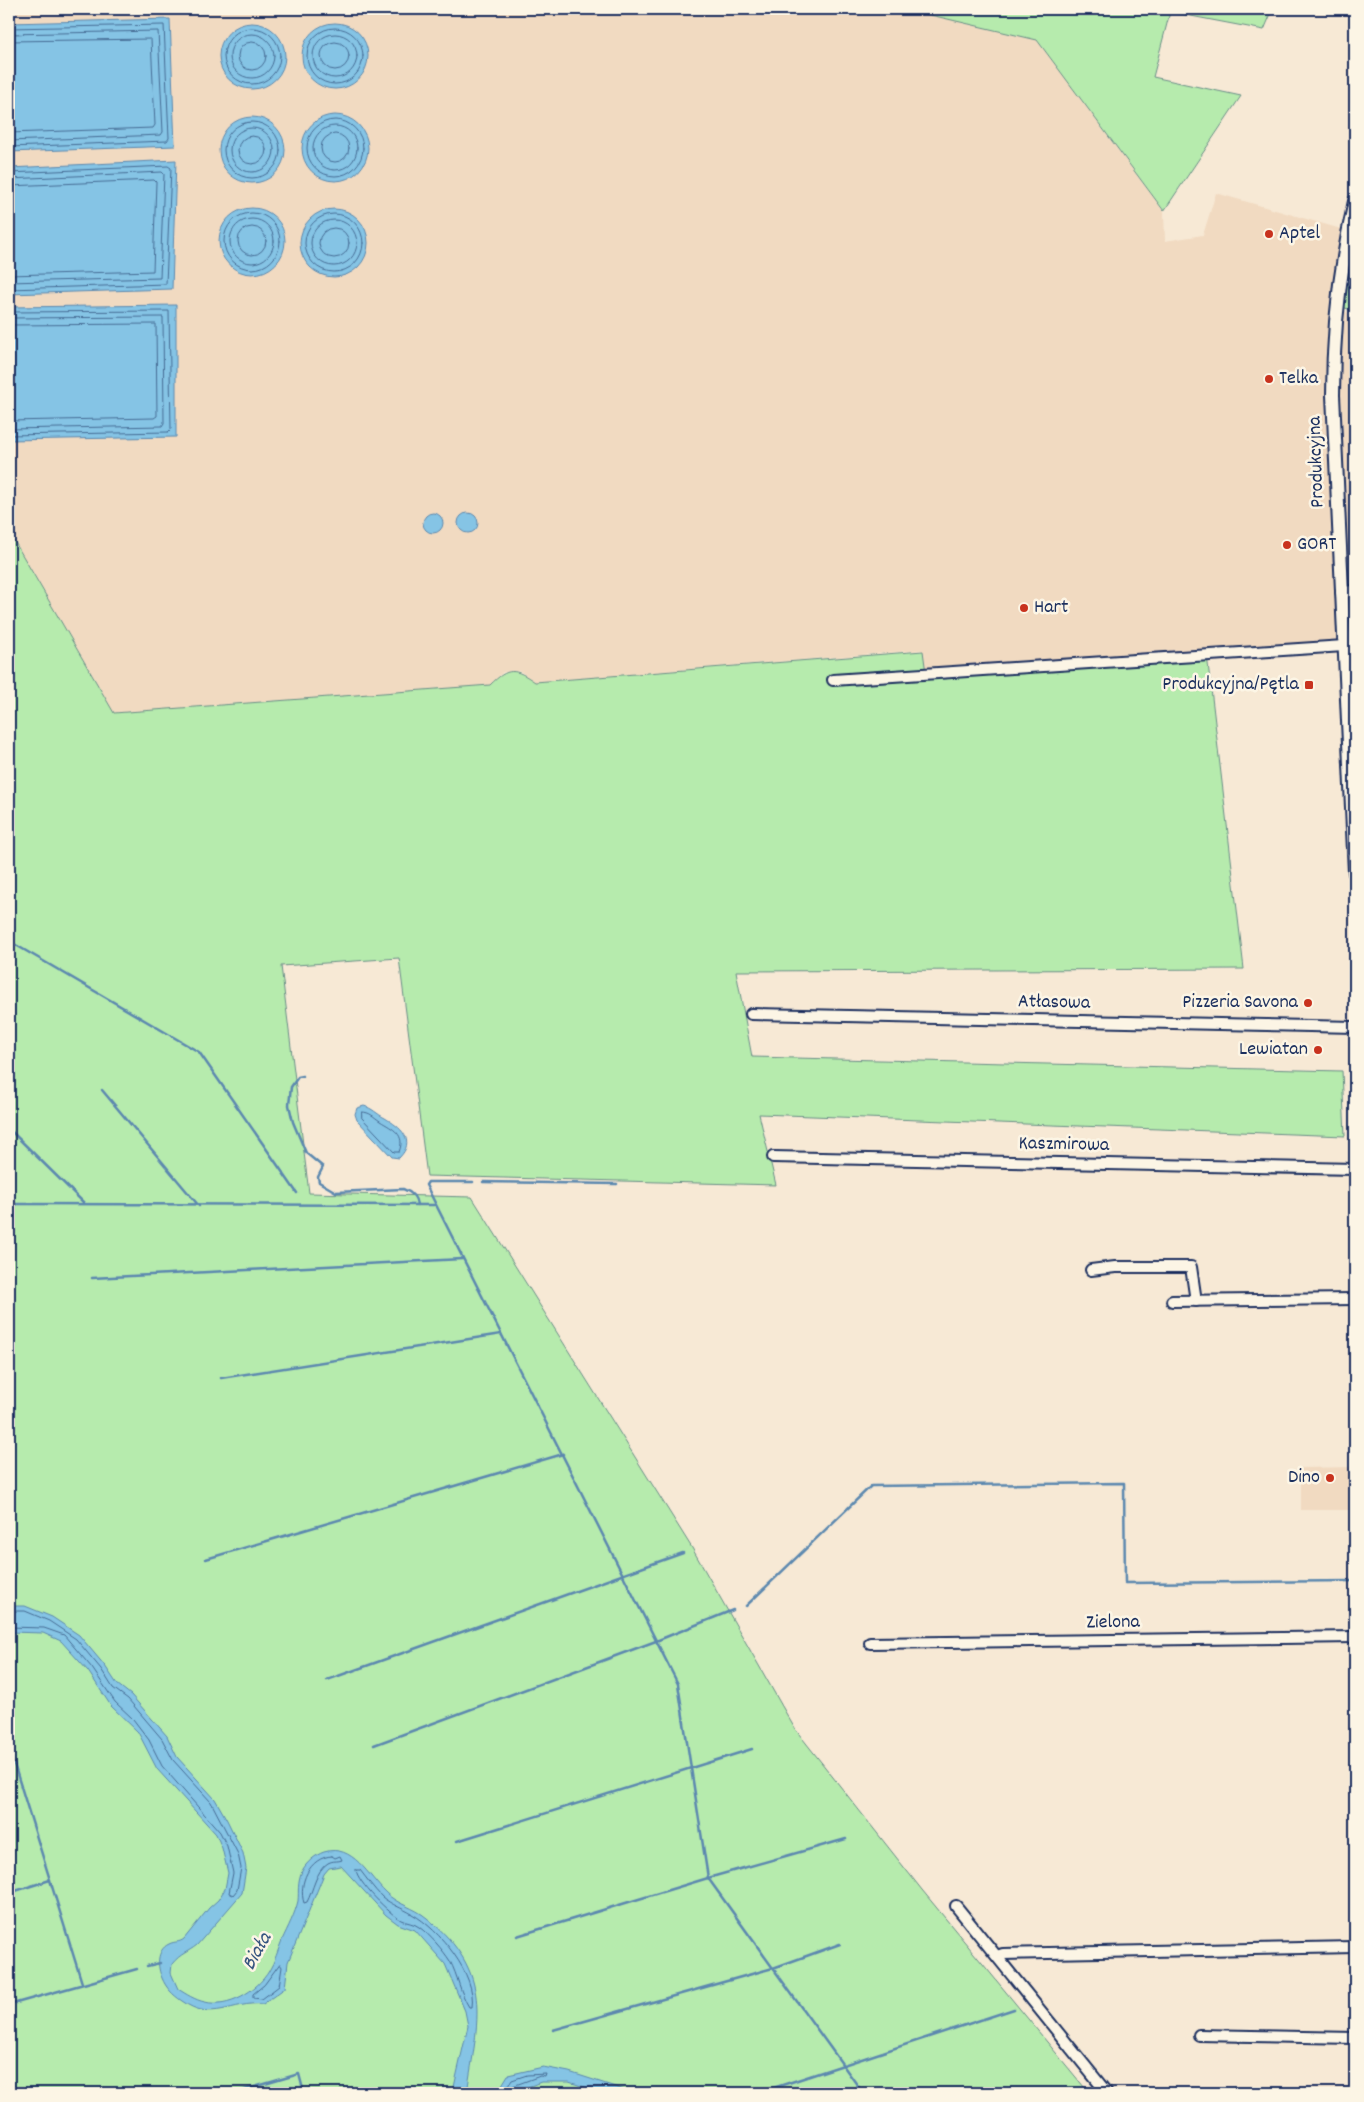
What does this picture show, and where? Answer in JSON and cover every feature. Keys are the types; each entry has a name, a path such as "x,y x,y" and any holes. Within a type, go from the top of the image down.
{"street":[{"name":"Produkcyjna","path":"1355,200 1342,261 1333,355 1332,395 1355,873"},
{"path":"1342,592 1355,591"},
{"path":"833,680 1344,646"},
{"name":"Atłasowa","path":"751,1014 1355,1027"},
{"name":"Kaszmirowa","path":"773,1157 1355,1169"},
{"path":"1091,1270 1115,1267 1191,1267 1196,1301"},
{"path":"1172,1301 1355,1299"},
{"name":"Zielona","path":"870,1643 1355,1637"},
{"path":"956,1906 1107,2093"},
{"path":"997,1956 1003,1954 1355,1947"},
{"path":"1199,2035 1355,2038"}],"shaded area":[{"path":"9,9 905,9 1037,40 1164,212 1165,241 1203,235 1216,193 1355,233 1342,307 1352,318 1352,311 1355,311 1355,545 1350,437 1349,453 1355,635 1344,637 1344,646 926,674 922,650 535,682 520,671 503,672 490,685 114,713 9,532"},
{"path":"1355,1467 1355,1510 1301,1510 1301,1468"}],"green space":[{"path":"905,9 1273,9 1264,30 1170,12 1153,77 1241,96 1164,211 1037,40"},
{"path":"1355,245 1355,311 1342,307 1348,265 1352,265"},
{"path":"9,532 114,713 490,685 507,672 517,672 535,682 923,651 926,673 1207,655 1244,969 736,971 752,1057 1342,1071 1345,1136 759,1114 776,1185 427,1176 399,958 281,966 309,1193 472,1197 692,1548 795,1729 922,1890 1089,2093 9,2093"}],"water":[{"path":"170,19 175,146 9,152 9,23"},
{"path":"258,23 276,32 283,43 285,56 283,69 276,80 265,87 246,89 228,80 221,69 219,50 228,32 239,25"},
{"path":"341,23 359,32 366,43 368,56 366,69 359,80 348,87 329,89 311,80 304,69 302,50 311,32 322,25"},
{"path":"341,115 359,124 366,135 368,148 366,161 359,172 348,179 329,181 311,172 304,161 302,142 311,124 322,117"},
{"path":"258,117 276,126 283,137 285,150 283,163 276,174 265,181 246,183 228,174 221,163 219,144 228,126 239,119"},
{"path":"176,160 172,289 9,294 9,168"},
{"path":"258,208 276,217 283,228 285,241 283,254 276,265 265,272 246,274 228,265 221,254 219,235 228,217 239,210"},
{"path":"334,209 347,212 358,219 365,230 368,243 365,256 358,267 347,274 334,277 321,274 310,267 303,256 300,243 303,230 310,219 321,212"},
{"path":"176,305 176,437 9,440 9,307"},
{"path":"433,513 440,516 443,523 440,530 433,533 426,530 423,523 426,516"},
{"path":"468,513 475,516 478,523 475,530 468,533 461,530 458,523 461,516"},
{"path":"364,1106 401,1130 407,1145 399,1158 392,1157 357,1120 355,1114 357,1108"},
{"path":"9,1606 25,1606 52,1617 79,1635 105,1666 117,1684 131,1695 167,1736 177,1757 215,1799 243,1853 246,1868 242,1893 197,1945 181,1955 172,1964 171,1973 178,1989 198,2000 214,2003 232,2000 250,1991 264,1978 275,1959 293,1916 298,1901 299,1879 308,1862 324,1852 334,1850 343,1852 359,1863 391,1897 427,1918 448,1938 463,1958 472,1978 476,1998 477,2020 467,2093 450,2093 454,2087 468,2026 465,2011 445,1964 415,1930 398,1924 386,1915 341,1866 329,1868 324,1874 288,1962 285,1988 263,2004 241,2005 213,2011 193,2007 170,1991 160,1974 160,1954 169,1944 184,1939 209,1908 218,1900 225,1889 228,1873 222,1848 216,1834 157,1769 138,1732 111,1706 88,1671 61,1641 43,1633 9,1632"},
{"path":"543,2067 569,2072 634,2093 603,2093 569,2082 541,2082 512,2093 497,2093 508,2075"}],"waterway":[{"path":"9,941 199,1052 297,1193"},
{"path":"303,1076 298,1077 291,1087 289,1105 293,1122 306,1153 323,1167 318,1177 319,1182 336,1192 403,1189 413,1195 417,1205"},
{"path":"102,1090 199,1206"},
{"path":"9,1129 84,1203"},
{"path":"473,1182 428,1182 426,1185 678,1684 708,1878 863,2093"},
{"path":"483,1182 617,1184"},
{"path":"9,1204 435,1205"},
{"path":"92,1278 462,1259"},
{"path":"221,1378 501,1334"},
{"path":"206,1559 563,1454"},
{"path":"746,1606 871,1486 1124,1483 1125,1583 1355,1581"},
{"path":"327,1680 683,1553"},
{"path":"374,1745 656,1641 733,1610"},
{"path":"457,1841 752,1749"},
{"path":"9,1765 14,1764 82,1983"},
{"path":"517,1936 708,1878 846,1839"},
{"path":"9,1893 50,1880"},
{"path":"553,2030 773,1968 840,1944"},
{"path":"147,1966 160,1963"},
{"path":"9,2005 137,1969"},
{"path":"758,2093 1014,2009"},
{"path":"234,2093 299,2074 304,2093"}],"place":[{"name":"Aptel","path":"1269,234"},
{"name":"Telka","path":"1269,379"},
{"name":"GORT","path":"1287,545"},
{"name":"Hart","path":"1024,608"},
{"name":"Produkcyjna/Pętla","path":"1309,685"},
{"name":"Pizzeria Savona","path":"1308,1003"},
{"name":"Lewiatan","path":"1318,1050"},
{"name":"Dino","path":"1330,1478"}],"water label":[{"name":"Biała","path":"258,1952"}]}
